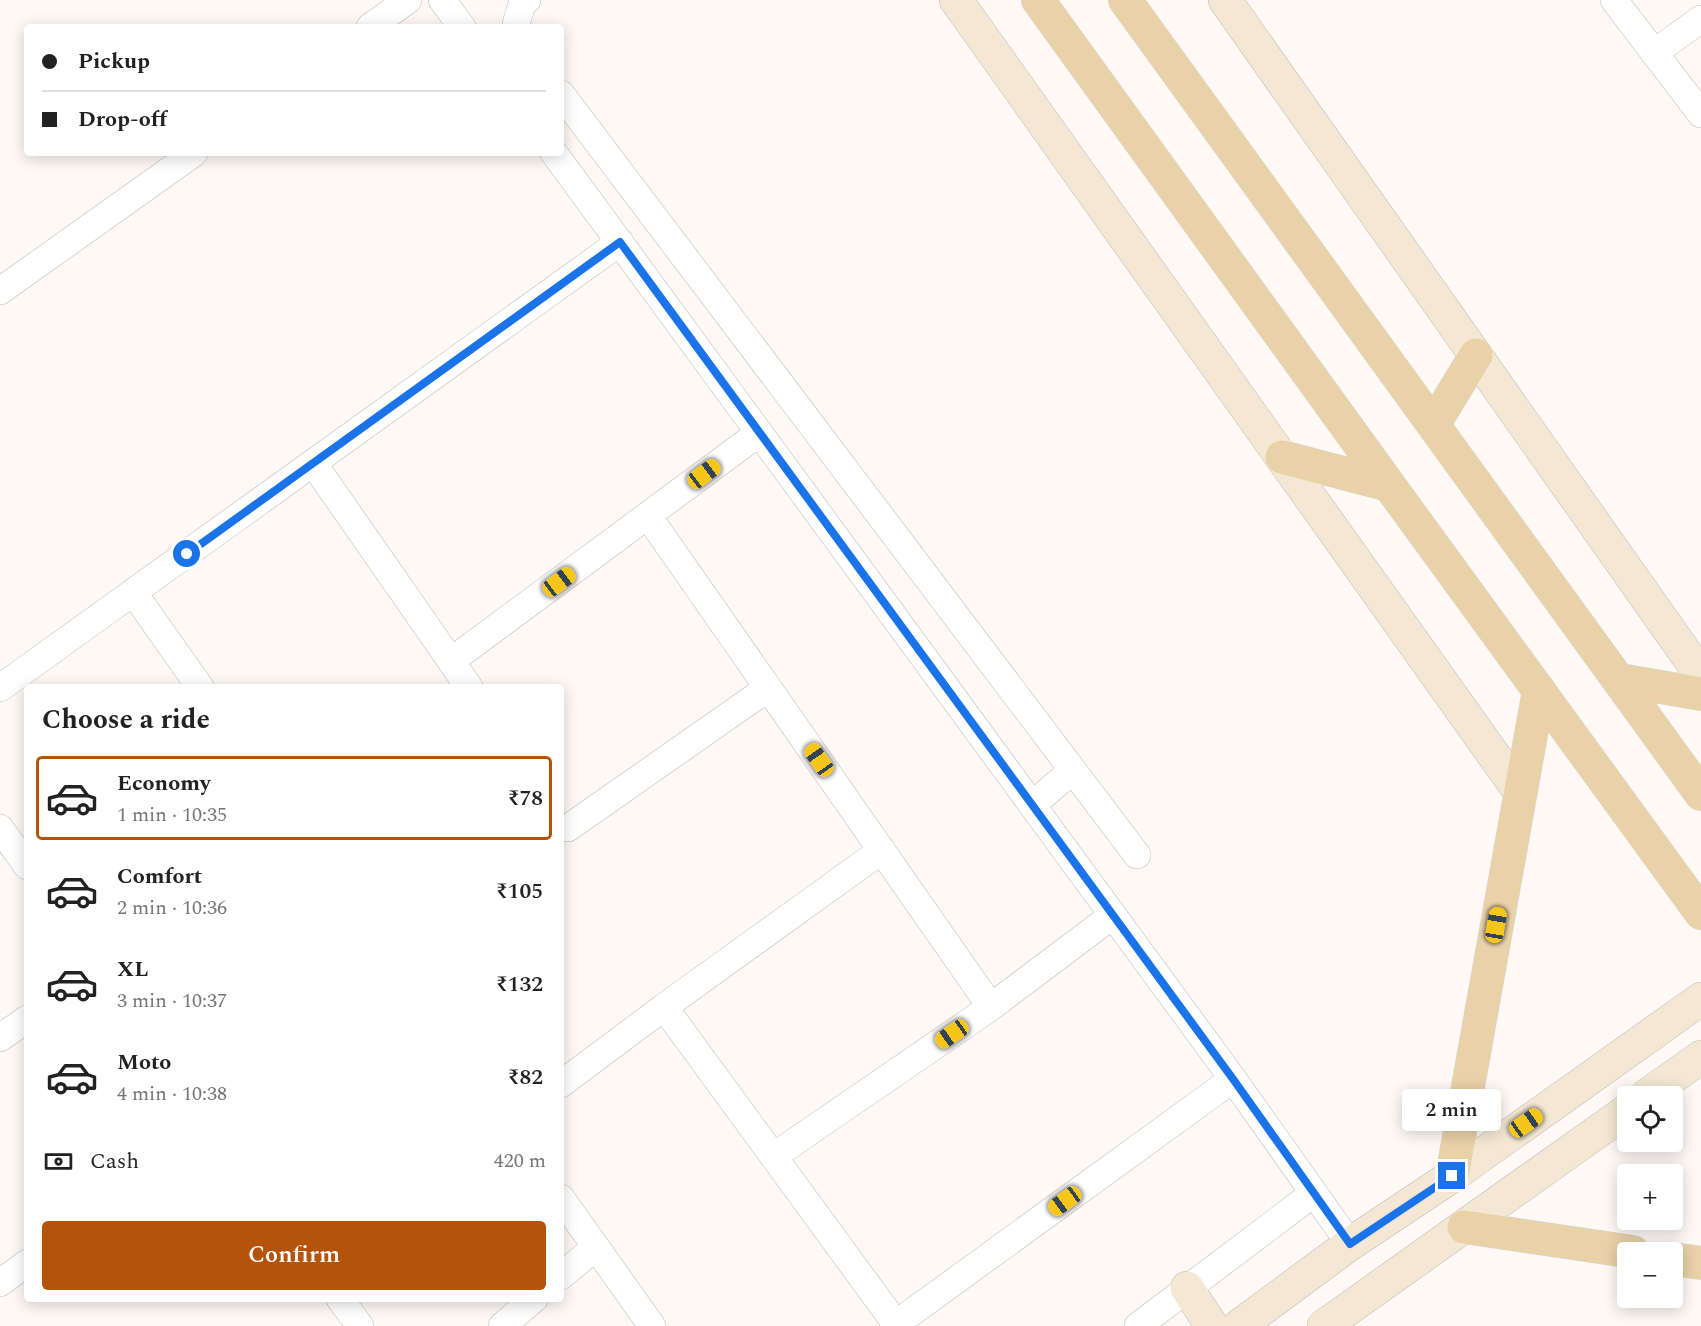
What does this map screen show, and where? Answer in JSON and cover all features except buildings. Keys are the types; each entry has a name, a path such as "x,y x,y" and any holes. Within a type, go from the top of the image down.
{"main road":[{"path":"1038,0 1701,913"},
{"path":"1125,0 1701,794"},
{"path":"1434,424 1476,355"},
{"path":"1282,458 1389,485"},
{"path":"1620,680 1701,694"},
{"path":"1452,1176 1539,690"},
{"path":"1464,1227 1617,1250"},
{"path":"1683,1260 1701,1263"}],"street":[{"path":"374,24 408,0"},
{"path":"442,0 460,24"},
{"path":"516,24 522,4 527,0"},
{"path":"956,0 1520,792"},
{"path":"1225,0 1701,675"},
{"path":"1614,0 1701,114"},
{"path":"1654,53 1701,18"},
{"path":"564,98 1137,855"},
{"path":"0,291 190,156"},
{"path":"556,156 1233,1079 1350,1244"},
{"path":"0,688 620,242"},
{"path":"451,661 759,433"},
{"path":"313,463 467,684"},
{"path":"648,516 991,1007"},
{"path":"133,592 198,684"},
{"path":"564,825 768,688"},
{"path":"1032,805 1073,770"},
{"path":"0,828 24,862"},
{"path":"564,1082 882,850"},
{"path":"774,1156 991,1007 1113,915"},
{"path":"1239,1326 1350,1244 1452,1176 1701,999"},
{"path":"664,1007 895,1325 1233,1079"},
{"path":"0,1038 24,1021"},
{"path":"1660,1086 1701,1058"},
{"path":"1324,1326 1617,1118"},
{"path":"1138,1326 1314,1193"},
{"path":"564,1202 652,1326"},
{"path":"564,1274 596,1247"},
{"path":"0,1283 24,1265"},
{"path":"1188,1288 1212,1326"},
{"path":"342,1302 360,1326"},
{"path":"502,1326 530,1302"}],"route":[{"path":"187,554 620,242 1233,1079 1350,1244 1452,1176"}]}
